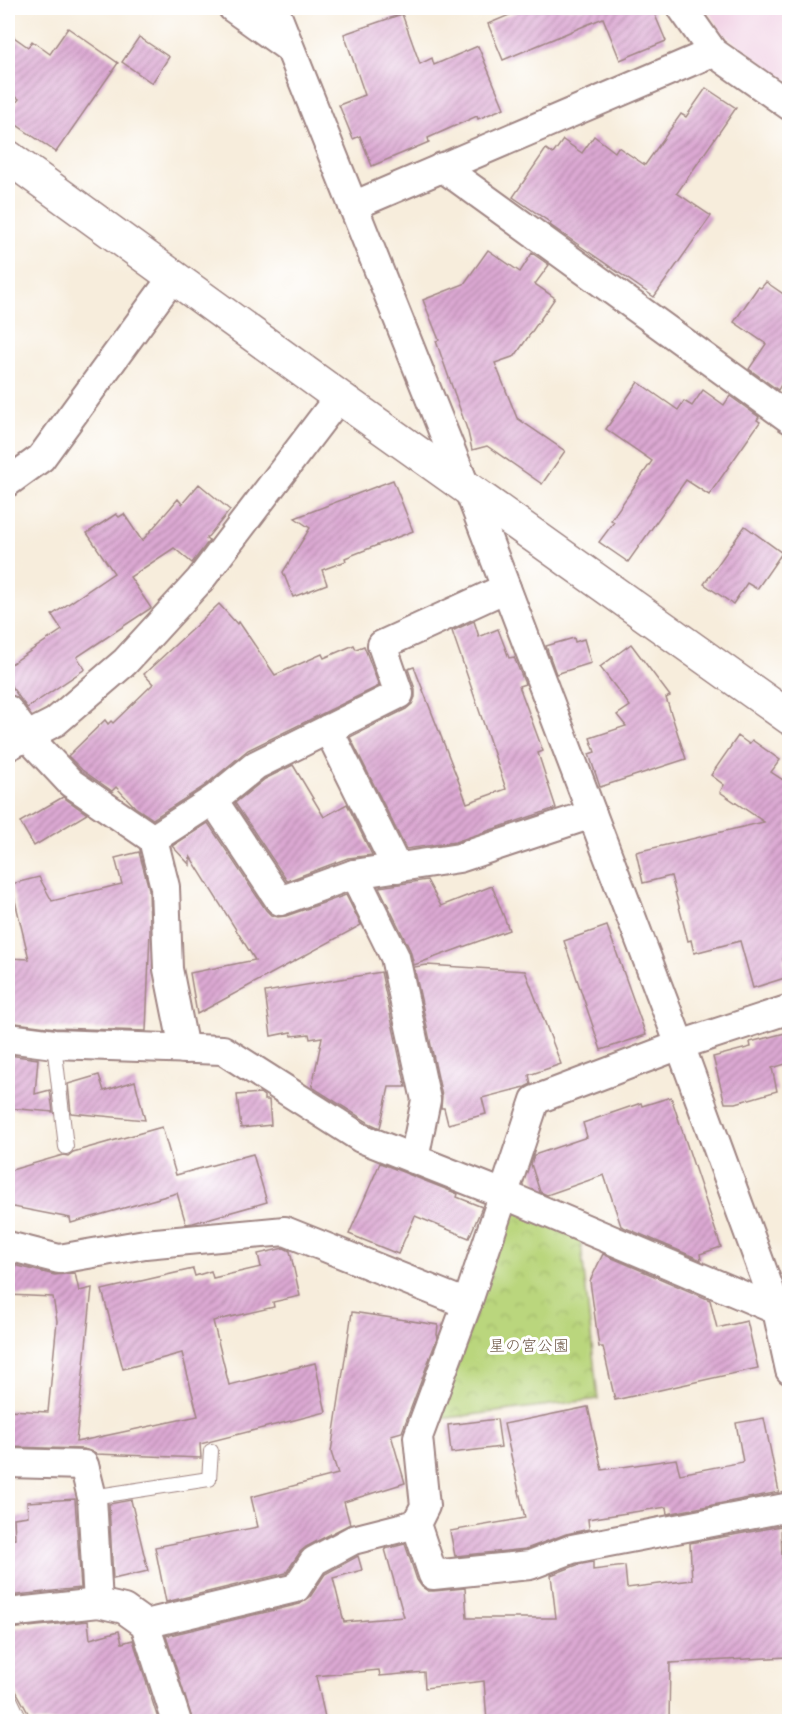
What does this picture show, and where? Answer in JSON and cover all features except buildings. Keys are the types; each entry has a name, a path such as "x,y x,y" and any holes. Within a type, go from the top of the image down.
{"street":[{"path":"233,8 290,48"},
{"path":"274,8 467,487 680,1045 782,1322 789,1370"},
{"path":"682,8 713,52 789,106"},
{"path":"353,206 713,52"},
{"path":"8,157 339,397 789,718"},
{"path":"442,167 789,419"},
{"path":"8,482 41,458 173,277"},
{"path":"17,741 55,722 124,662 200,580 339,397"},
{"path":"153,839 213,800 256,765 399,694 382,645 506,588"},
{"path":"8,710 17,741 71,783 153,839 165,887 168,969 184,1049"},
{"path":"328,729 397,868"},
{"path":"213,800 280,902 354,874 459,858 592,814"},
{"path":"354,874 395,957 426,1100 414,1159"},
{"path":"789,1009 680,1045 535,1100 467,1304 418,1437 425,1506 416,1524 433,1575 530,1564 572,1549 789,1507"},
{"path":"8,1038 54,1044 223,1050 361,1138 503,1194 782,1322"},
{"path":"8,1246 59,1259 145,1244 285,1231 467,1304"},
{"path":"8,1463 84,1465 92,1497 98,1603"},
{"path":"145,1624 296,1588 314,1561 334,1550 353,1540 416,1524"},
{"path":"8,1613 98,1603 124,1609 145,1624 177,1722"}],"lane":[{"path":"54,1044 66,1147"},
{"path":"92,1497 209,1479 211,1452"},
{"path":"8,1695 21,1722"}],"shaded area":[{"path":"706,8 789,8 789,82 723,34"}],"green space":[{"name":"星の宮公園","path":"523,1211 580,1235 598,1399 439,1419 509,1214"}]}
